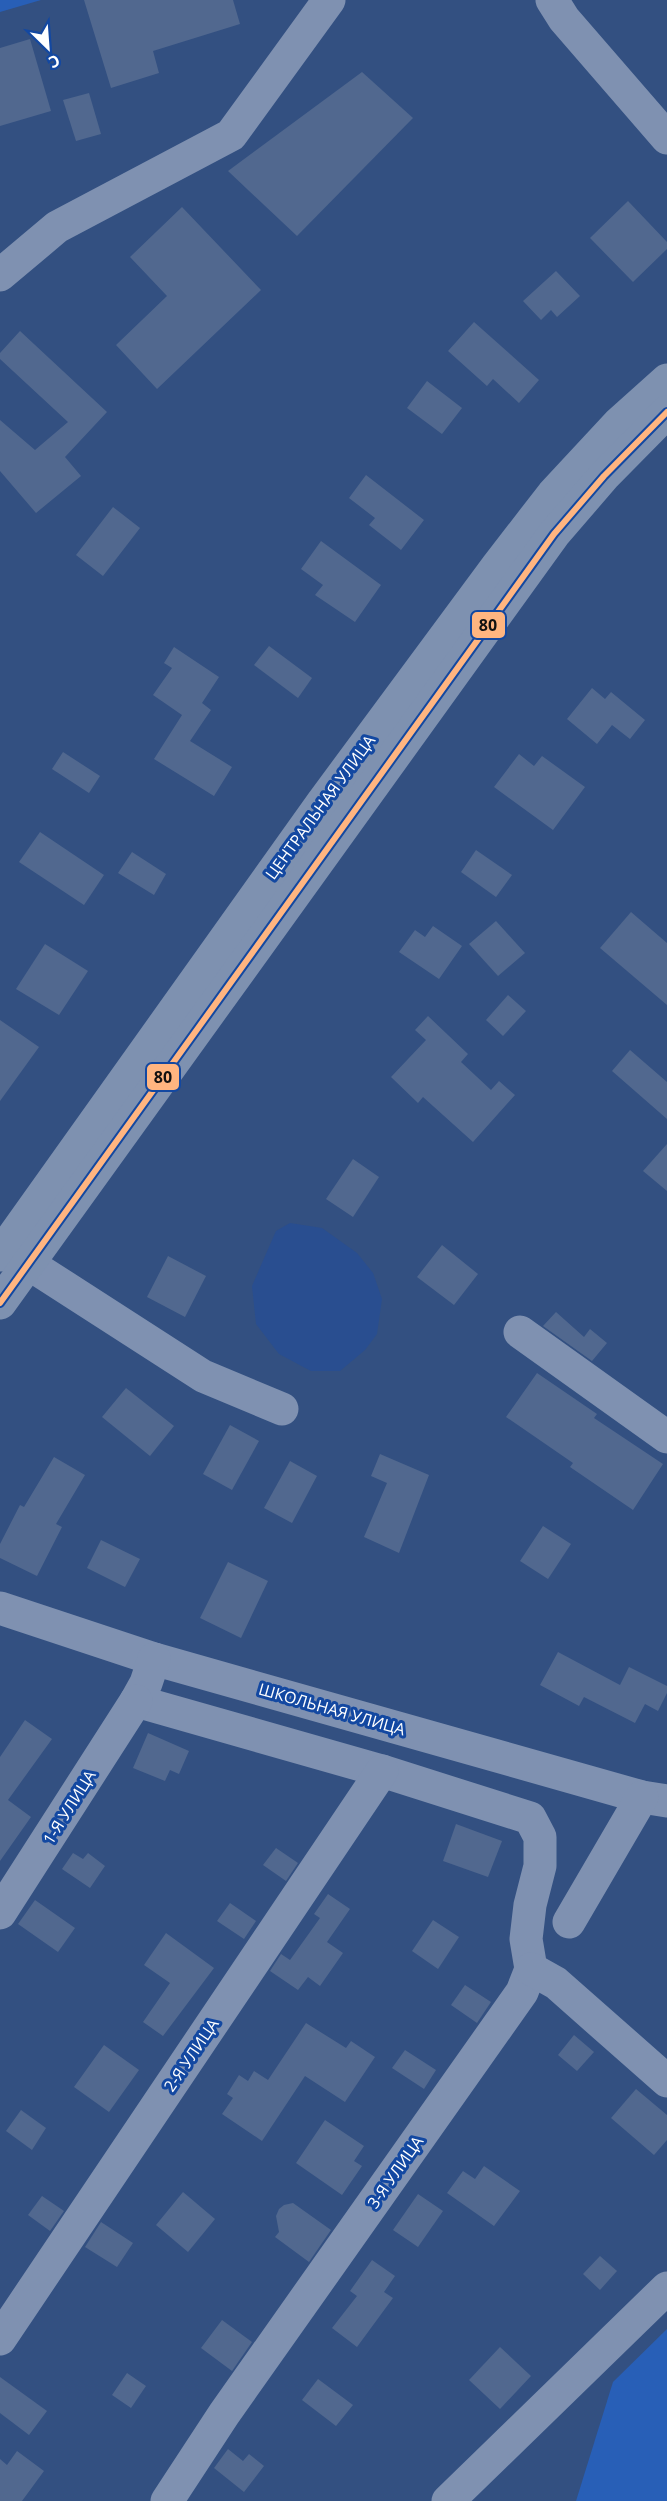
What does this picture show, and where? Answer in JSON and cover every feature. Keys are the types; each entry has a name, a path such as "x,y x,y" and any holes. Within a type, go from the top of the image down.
{"main road":[{"name":"ЦЕНТРАЛЬНАЯ УЛИЦА","path":"0,1303 14,1259 322,803 553,494 619,423 667,380"},
{"name":"ЦЕНТРАЛЬНАЯ УЛИЦА","path":"14,1259 554,534 604,476 667,412"}],"street":[{"path":"0,275 57,227 231,135 329,0"},
{"path":"552,0 564,20 667,138"},
{"path":"14,1259 203,1376 282,1409"},
{"path":"520,1332 667,1437"},
{"name":"ШКОЛЬНАЯ УЛИЦА","path":"0,1608 154,1659 654,1798"},
{"name":"1-Я УЛИЦА","path":"0,1913 136,1701 146,1683 154,1659"},
{"path":"136,1701 382,1771 530,1818 540,1837 540,1866 530,1905 526,1939 531,1969 556,1983 667,2081"},
{"name":"2-Я УЛИЦА","path":"0,2339 382,1771"},
{"path":"569,1922 654,1798"},
{"name":"3-Я УЛИЦА","path":"167,2501 224,2414 522,1992 531,1969"},
{"path":"448,2501 667,2288"}],"shaded area":[{"path":"0,0 41,0 0,12"},
{"path":"290,1223 322,1228 357,1253 373,1273 382,1299 377,1334 365,1350 340,1371 311,1371 279,1354 256,1324 252,1286 276,1231"},
{"path":"667,2329 667,2501 576,2501 613,2382"}],"building":[{"path":"84,0 233,0 240,24 153,51 159,73 111,88"},
{"path":"30,39 51,111 0,126 0,48"},
{"path":"362,72 413,118 297,236 228,171"},
{"path":"89,93 101,134 76,141 63,100"},
{"path":"628,201 667,242 667,249 633,282 590,238"},
{"path":"182,207 261,290 157,389 116,345 167,296 130,257"},
{"path":"556,271 580,296 557,317 551,310 541,320 523,301"},
{"path":"474,322 539,380 519,403 493,379 487,386 448,351"},
{"path":"20,331 107,412 65,457 81,476 36,513 0,471 0,420 35,450 68,422 0,359 0,353"},
{"path":"427,381 462,408 442,434 407,408"},
{"path":"366,475 424,520 401,550 369,525 375,518 349,498"},
{"path":"113,507 140,528 103,576 76,555"},
{"path":"321,541 381,585 355,622 315,595 323,585 301,569"},
{"path":"269,646 312,678 298,698 254,665"},
{"path":"174,647 219,677 202,703 211,710 190,741 232,767 214,796 154,759 182,715 153,695 172,668 164,663"},
{"path":"592,688 605,699 611,692 645,720 630,739 612,725 597,744 567,719"},
{"path":"63,752 100,776 89,793 52,769"},
{"path":"519,754 534,766 542,756 585,787 553,830 494,787"},
{"path":"40,832 104,875 84,905 19,862"},
{"path":"476,850 512,875 496,897 461,872"},
{"path":"132,852 166,874 154,895 118,873"},
{"path":"631,912 667,943 667,1005 600,948"},
{"path":"496,921 525,953 498,976 469,944"},
{"path":"433,926 462,946 439,979 399,952 415,930 425,937"},
{"path":"45,944 88,971 59,1015 16,989"},
{"path":"508,995 526,1011 503,1036 486,1020"},
{"path":"428,1016 468,1054 461,1062 491,1090 499,1081 515,1095 473,1142 423,1097 418,1103 391,1077 426,1040 415,1030"},
{"path":"0,1020 39,1047 0,1101"},
{"path":"630,1050 667,1082 667,1119 612,1071"},
{"path":"667,1144 667,1191 643,1171"},
{"path":"353,1159 379,1177 353,1217 326,1199"},
{"path":"442,1245 478,1274 454,1305 417,1277"},
{"path":"168,1256 206,1276 185,1317 147,1297"},
{"path":"556,1312 584,1337 590,1329 607,1343 592,1361 543,1326"},
{"path":"537,1373 597,1414 594,1418 663,1464 633,1510 570,1467 573,1463 506,1417"},
{"path":"126,1388 174,1426 150,1456 102,1417"},
{"path":"230,1425 259,1441 232,1490 203,1474"},
{"path":"380,1454 429,1475 399,1553 364,1537 387,1483 371,1476"},
{"path":"54,1457 85,1475 56,1524 62,1527 37,1576 0,1558 0,1544 20,1505 24,1507"},
{"path":"290,1461 317,1476 292,1523 264,1508"},
{"path":"543,1526 571,1544 548,1579 520,1561"},
{"path":"101,1540 140,1559 125,1587 87,1568"},
{"path":"228,1562 268,1581 241,1638 200,1618"},
{"path":"558,1652 620,1685 629,1667 667,1686 667,1693 658,1711 645,1704 635,1723 584,1697 579,1706 540,1685"},
{"path":"25,1720 52,1739 8,1800 31,1817 0,1861 0,1757"},
{"path":"148,1733 189,1751 179,1774 170,1770 165,1781 133,1768"},
{"path":"456,1824 502,1841 488,1877 443,1861"},
{"path":"276,1848 298,1863 286,1881 263,1865"},
{"path":"73,1853 83,1859 88,1853 105,1866 90,1888 62,1869"},
{"path":"328,1894 350,1909 327,1942 343,1953 320,1986 308,1977 298,1990 270,1971 281,1954 290,1960 320,1918 314,1914"},
{"path":"35,1900 75,1928 58,1952 18,1924"},
{"path":"230,1903 256,1921 244,1939 217,1921"},
{"path":"433,1920 459,1937 438,1969 412,1951"},
{"path":"166,1933 214,1968 163,2036 143,2022 170,1983 144,1965"},
{"path":"465,1985 491,2002 477,2023 451,2005"},
{"path":"306,2023 346,2048 351,2041 375,2057 345,2102 305,2076 262,2141 222,2114 233,2098 227,2094 239,2075 248,2081 254,2071 268,2080"},
{"path":"574,2035 594,2052 577,2071 558,2055"},
{"path":"104,2045 139,2070 109,2112 74,2087"},
{"path":"405,2050 436,2070 424,2089 392,2068"},
{"path":"636,2089 667,2115 667,2140 654,2155 611,2118"},
{"path":"21,2110 46,2128 32,2150 6,2131"},
{"path":"325,2120 364,2146 354,2161 362,2166 342,2195 296,2163"},
{"path":"484,2166 520,2191 494,2226 447,2193 463,2171 475,2179"},
{"path":"183,2192 215,2219 188,2252 156,2225"},
{"path":"418,2194 443,2211 418,2247 393,2230"},
{"path":"42,2196 64,2211 50,2231 28,2215"},
{"path":"293,2203 331,2230 309,2262 275,2237 279,2232 276,2216 279,2209"},
{"path":"101,2222 133,2243 117,2267 85,2247"},
{"path":"600,2256 617,2271 600,2290 583,2274"},
{"path":"372,2260 395,2276 384,2292 393,2298 357,2347 332,2328 357,2296 350,2291"},
{"path":"222,2320 252,2342 232,2371 201,2348"},
{"path":"500,2347 531,2376 500,2409 469,2380"},
{"path":"127,2373 146,2386 131,2408 112,2395"},
{"path":"0,2377 47,2411 29,2435 0,2413"},
{"path":"318,2379 353,2405 336,2426 302,2400"},
{"path":"228,2449 243,2461 249,2454 264,2466 244,2492 214,2468"},
{"path":"17,2451 44,2471 22,2501 0,2501 0,2459 7,2465"}],"transit line":[{"name":"80","path":"0,1303 554,534 604,476 667,412"}]}
